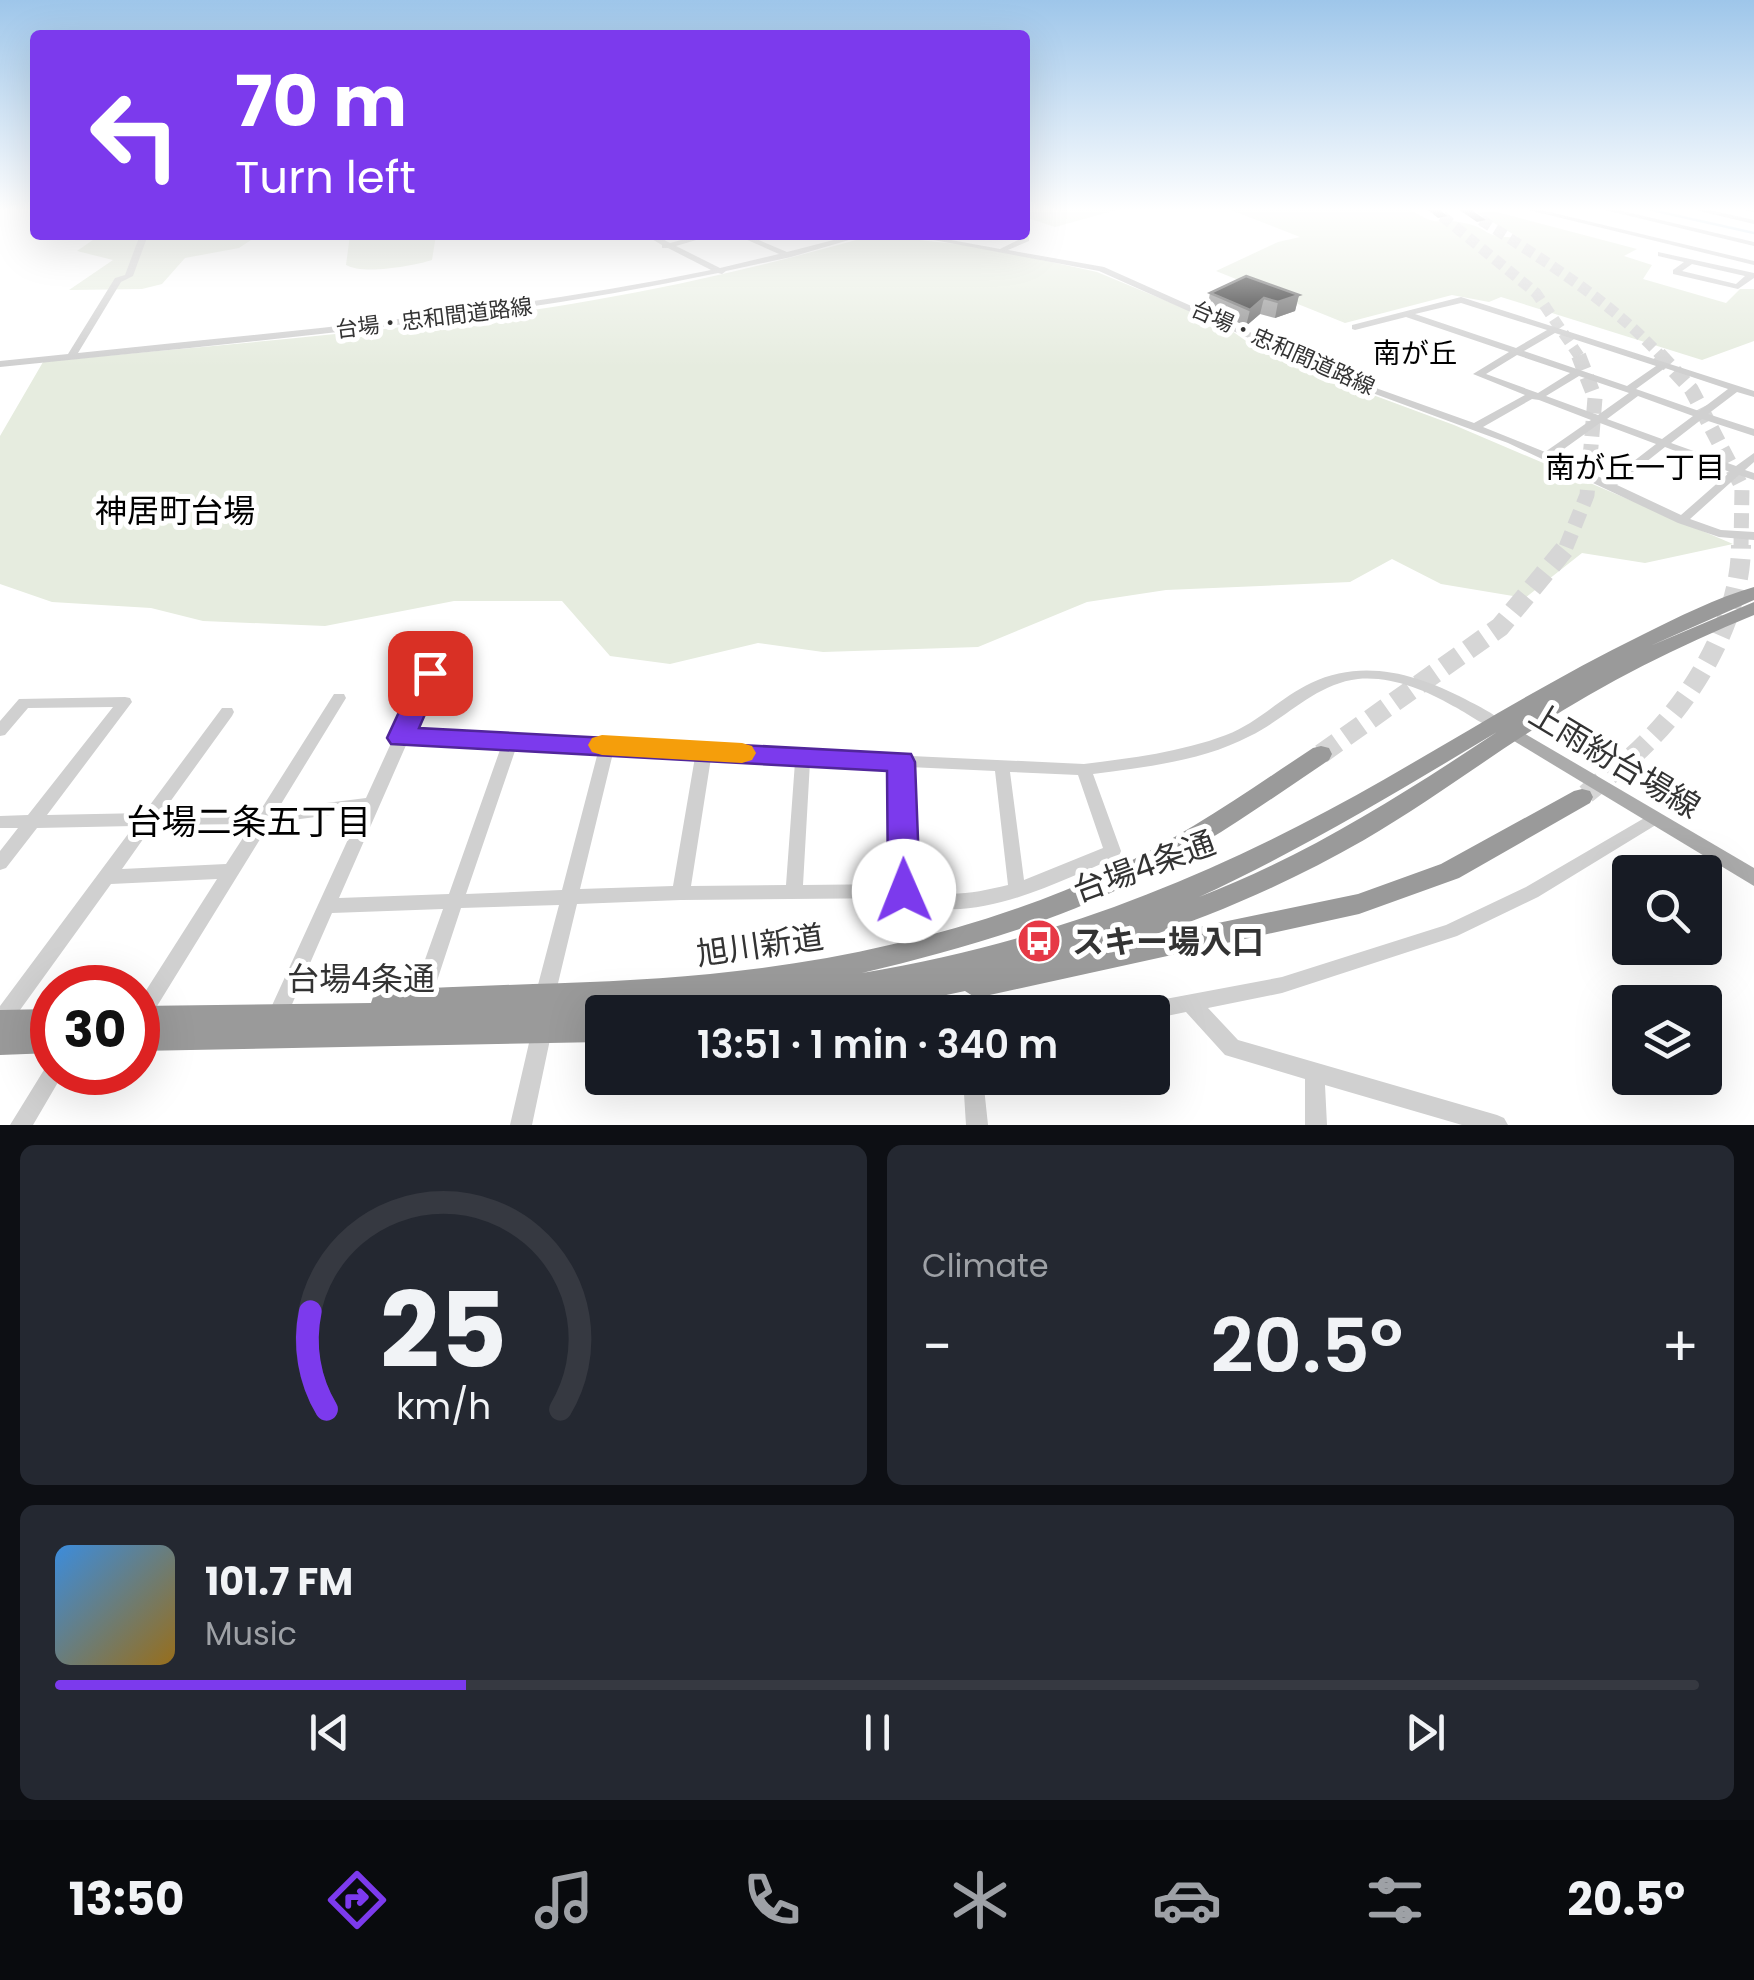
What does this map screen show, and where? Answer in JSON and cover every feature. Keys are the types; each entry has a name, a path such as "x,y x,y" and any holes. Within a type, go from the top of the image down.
{"highway":[{"name":"台場4条通","path":"160,1037 687,1008 872,989 1115,937 1228,897 1352,835 1504,728 1666,628 1754,593"},
{"name":"台場4条通","path":"1504,728 1754,608"},
{"path":"872,989 947,942 1095,889 1203,832 1321,754"},
{"path":"872,989 910,999 1359,904 1450,871 1582,797"},
{"path":"279,1012 421,999 543,1013"},
{"name":"台場4条通","path":"160,1017 279,1012 543,1013 585,1024"},
{"path":"0,1022 30,1021"},
{"path":"0,1042 30,1041"}],"main road":[{"name":"上雨紛台場線","path":"1504,728 1754,878"}],"street":[{"path":"71,356 118,280 129,276 134,262"},
{"path":"699,262 722,272"},
{"name":"台場・忠和間道路線","path":"0,364 489,313 767,262"},
{"name":"台場・忠和間道路線","path":"1062,262 1100,269 1370,389 1546,456 1682,520 1719,533 1754,536"},
{"path":"1689,262 1676,272 1738,287 1753,276"},
{"path":"1692,262 1753,276"},
{"path":"1355,327 1461,300 1754,394"},
{"path":"1406,314 1754,433"},
{"path":"1554,330 1478,374 1754,476"},
{"path":"1546,456 1598,420 1663,365"},
{"path":"1475,427 1577,373"},
{"path":"1610,486 1735,388"},
{"path":"1682,520 1754,456"},
{"path":"279,1012 430,673"},
{"path":"401,738 1084,770 1165,757 1233,738 1322,683 1344,676 1374,674 1423,686 1504,728"},
{"path":"160,983 340,698"},
{"path":"0,731 24,703 126,702 0,863"},
{"path":"0,1022 227,712"},
{"path":"421,999 452,900 510,742"},
{"path":"521,1125 568,898 607,746"},
{"path":"682,893 704,751"},
{"path":"794,892 803,756"},
{"path":"901,762 904,891"},
{"path":"1002,767 1017,889"},
{"path":"325,906 682,893 904,891 922,901 990,898 1113,851 1084,770"},
{"path":"0,822 265,817 372,803"},
{"path":"1170,1007 1282,985 1451,931 1532,892 1653,818"},
{"path":"106,877 230,871"},
{"path":"1190,1004 1232,1048 1496,1125"},
{"path":"1315,1072 1316,1125"},
{"path":"20,1125 39,1095"},
{"path":"974,1095 977,1125"}],"shaded area":[{"path":"111,262 182,262 162,284 142,289 69,290"},
{"path":"346,262 425,262 376,269 346,265"},
{"path":"1049,262 1097,272 1222,324 1249,343 1346,385 1454,425 1733,544 1645,563 1582,553 1525,598 1441,584 1392,559 1350,582 1166,590 1087,602 978,647 823,652 758,643 670,664 610,656 562,601 454,601 325,626 203,621 151,608 52,602 0,584 0,436 43,362 388,329 526,311 629,294 770,263"},
{"path":"1236,262 1641,262 1652,265 1643,279 1726,303 1740,289 1754,289 1754,341 1702,360 1501,297 1489,302 1452,295 1345,323 1216,271"}],"building":[{"path":"1246,276 1299,295 1278,302 1264,298 1250,310 1210,293"}],"tunnel":[{"path":"1498,262 1536,293 1578,355"},
{"path":"1545,262 1598,299 1659,354"},
{"path":"1659,354 1691,389 1742,487 1741,547"},
{"path":"1566,547 1587,495 1595,398 1578,355"},
{"path":"1321,754 1500,627 1568,545"},
{"path":"1586,794 1651,738 1701,674 1734,597 1741,545"}],"slow traffic":[{"path":"602,745 742,753"}],"place":[{"name":"スキー場入口","path":"1039,941"}],"district":[{"name":"南が丘","path":"1415,353"},
{"name":"南が丘一丁目","path":"1635,467"},
{"name":"神居町台場","path":"175,510"},
{"name":"台場二条五丁目","path":"249,821"}],"route":[{"path":"430,673 401,738 901,762 904,891"}]}
